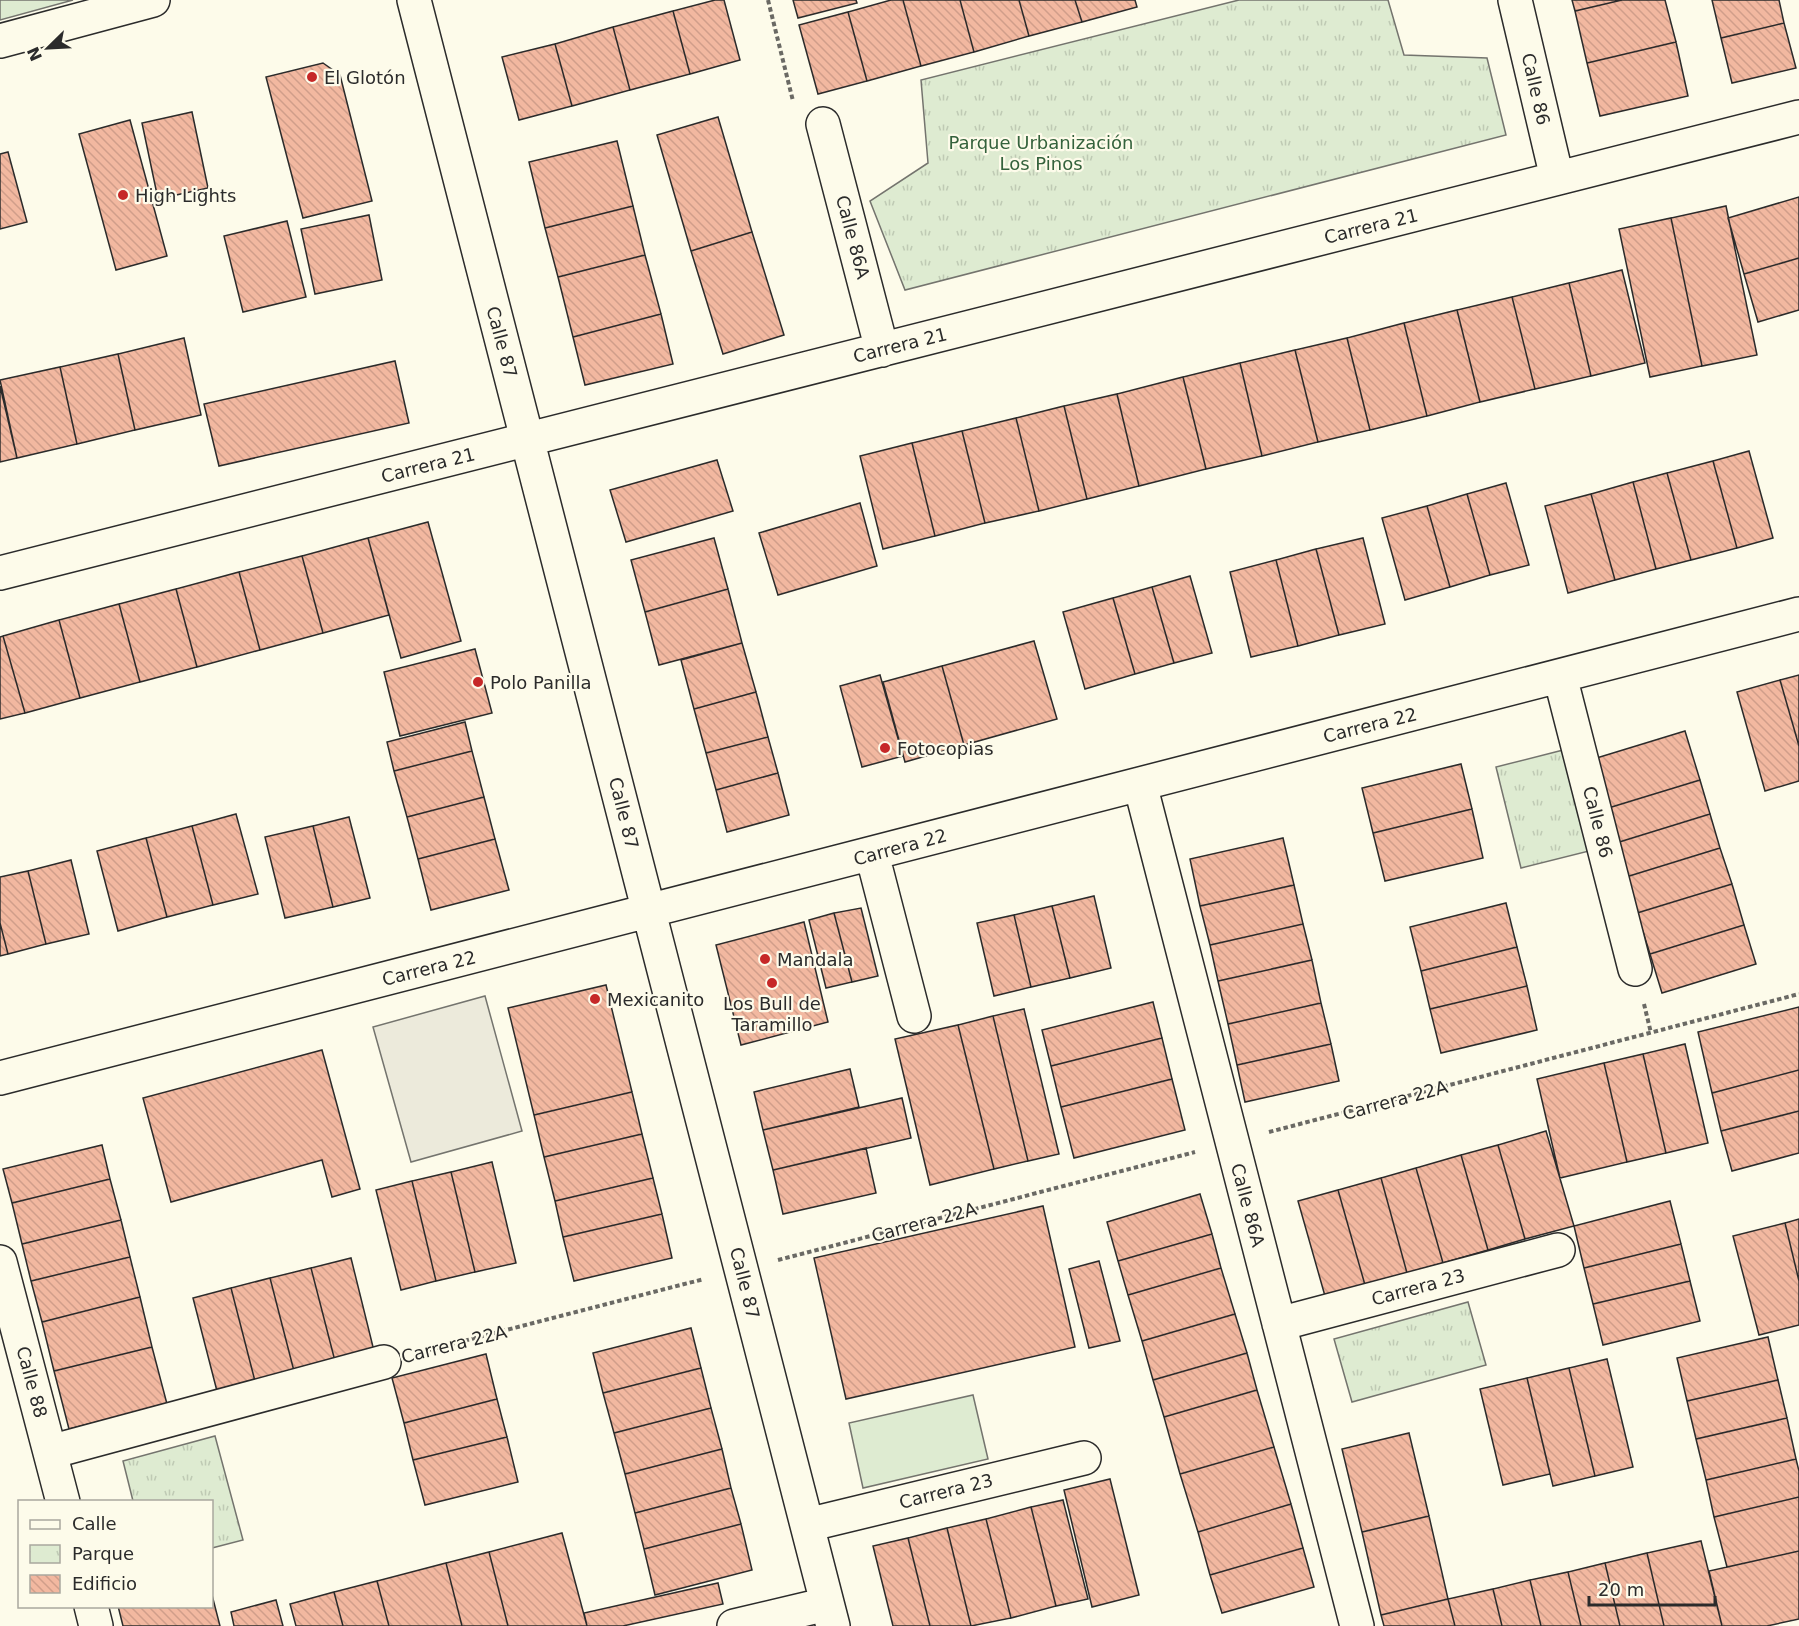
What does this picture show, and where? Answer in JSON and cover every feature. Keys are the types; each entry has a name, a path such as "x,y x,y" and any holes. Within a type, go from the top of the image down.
{"main road":[{"path":"0,41 153,0"},
{"name":"Calle 87","path":"414,0 830,1615"},
{"name":"Calle 86","path":"1515,0 1557,178"},
{"name":"Carrera 21","path":"0,573 1799,117"},
{"name":"Calle 86A","path":"823,124 882,350"},
{"name":"Carrera 22","path":"0,1078 1799,614"},
{"name":"Calle 86","path":"1560,676 1635,969"},
{"name":"Calle 86A","path":"1140,784 1357,1626"},
{"path":"872,854 914,1016"},
{"name":"Carrera 23","path":"1279,1324 1557,1250"},
{"name":"Calle 88","path":"0,1262 62,1500"},
{"name":"Carrera 22A","path":"50,1452 384,1362"},
{"name":"Carrera 23","path":"807,1525 1084,1458"},
{"path":"92,1608 96,1626"},
{"path":"734,1626 830,1615"}],"path":[{"name":"Carrera 22A","path":"384,1362 1799,994"}],"green space":[{"path":"0,0 73,0 0,20"},
{"name":"Parque Urbanización Los Pinos","path":"1239,0 1388,0 1404,55 1487,58 1506,135 905,290 870,201 928,163 921,80"},
{"path":"1575,747 1601,848 1521,868 1496,767"},
{"path":"1468,1302 1486,1365 1352,1402 1334,1339"},
{"path":"973,1395 988,1459 863,1488 849,1423"},
{"path":"215,1436 243,1540 213,1548 213,1500 133,1500 123,1461"}],"shaded area":[{"path":"485,996 522,1131 411,1162 373,1027"}],"building":[{"path":"715,0 724,0 740,60 690,74 673,11"},
{"path":"793,0 856,0 857,3 798,18"},
{"path":"891,0 903,0 921,66 867,81 848,12"},
{"path":"903,0 960,0 974,52 921,66"},
{"path":"960,0 1019,0 1029,36 974,52"},
{"path":"1019,0 1075,0 1082,22 1029,36"},
{"path":"1075,0 1135,0 1137,7 1082,22"},
{"path":"1572,0 1622,0 1575,11"},
{"path":"1622,0 1665,0 1676,42 1587,63 1575,11"},
{"path":"1712,0 1779,0 1784,23 1721,38"},
{"path":"673,11 690,74 630,90 613,27"},
{"path":"848,12 867,81 818,94 799,25"},
{"path":"1784,23 1796,68 1732,83 1721,38"},
{"path":"613,27 630,90 572,106 555,44"},
{"path":"1676,42 1688,96 1600,116 1587,63"},
{"path":"555,44 572,106 519,120 502,57"},
{"path":"323,63 340,75 372,201 303,218 266,77"},
{"path":"192,112 208,188 158,199 142,123"},
{"path":"718,117 752,232 691,251 657,135"},
{"name":"High Lights","path":"130,120 167,256 116,270 79,134"},
{"path":"617,141 633,206 545,228 529,162"},
{"path":"8,152 27,222 0,229 0,154"},
{"path":"1799,197 1799,258 1744,274 1728,218"},
{"path":"633,206 645,255 558,277 545,228"},
{"path":"1726,206 1757,355 1702,366 1671,218"},
{"path":"369,215 382,280 315,294 301,229"},
{"path":"1671,218 1702,366 1650,377 1619,229"},
{"path":"287,221 306,297 243,312 224,236"},
{"path":"752,232 784,335 723,354 691,251"},
{"path":"645,255 661,314 573,337 558,277"},
{"path":"1799,258 1799,310 1758,322 1744,274"},
{"path":"1622,270 1645,363 1591,376 1569,283"},
{"path":"1569,283 1591,376 1535,389 1512,297"},
{"path":"1512,297 1535,389 1480,402 1457,310"},
{"path":"1457,310 1480,402 1427,416 1404,323"},
{"path":"661,314 673,364 585,385 573,337"},
{"path":"1404,323 1427,416 1370,430 1347,338"},
{"path":"184,338 201,415 135,430 118,354"},
{"path":"1347,338 1370,430 1318,442 1295,350"},
{"path":"1295,350 1318,442 1262,456 1240,363"},
{"path":"118,354 135,430 77,444 60,367"},
{"path":"395,361 409,423 219,466 204,404"},
{"path":"1240,363 1262,456 1206,469 1183,377"},
{"path":"60,367 77,444 17,458 0,380"},
{"path":"1183,377 1206,469 1139,486 1117,394"},
{"path":"0,386 17,458 0,462"},
{"path":"1117,394 1139,486 1087,499 1064,406"},
{"path":"1064,406 1087,499 1039,511 1016,418"},
{"path":"1016,418 1039,511 985,523 962,431"},
{"path":"962,431 985,523 935,536 912,443"},
{"path":"912,443 935,536 883,549 860,456"},
{"path":"1749,451 1773,538 1737,548 1713,461"},
{"path":"717,460 733,511 626,542 610,490"},
{"path":"1713,461 1737,548 1691,560 1667,473"},
{"path":"1667,473 1691,560 1656,569 1633,482"},
{"path":"1633,482 1656,569 1615,580 1591,494"},
{"path":"1506,483 1529,565 1490,575 1467,494"},
{"path":"1467,494 1490,575 1450,587 1427,506"},
{"path":"1591,494 1615,580 1568,593 1545,506"},
{"path":"860,503 877,566 778,595 759,533"},
{"path":"1427,506 1450,587 1405,600 1382,518"},
{"path":"428,522 461,641 401,658 368,538"},
{"path":"368,538 389,615 323,633 302,556"},
{"path":"714,538 728,589 645,612 631,560"},
{"path":"1363,538 1385,624 1339,635 1316,549"},
{"path":"1316,549 1339,635 1298,646 1276,560"},
{"path":"302,556 323,633 260,650 239,572"},
{"path":"1276,560 1298,646 1251,657 1230,572"},
{"path":"239,572 260,650 197,667 176,589"},
{"path":"1190,576 1212,653 1174,663 1152,587"},
{"path":"1152,587 1174,663 1135,674 1113,598"},
{"path":"176,589 197,667 140,682 119,604"},
{"path":"728,589 742,643 659,665 645,612"},
{"path":"1113,598 1135,674 1085,689 1063,612"},
{"path":"119,604 140,682 80,698 59,620"},
{"path":"59,620 80,698 25,713 3,636"},
{"path":"3,636 25,713 0,719 0,637"},
{"path":"1034,641 1057,719 964,745 942,666"},
{"path":"742,643 756,692 694,709 681,660"},
{"path":"475,649 492,713 400,736 384,672"},
{"path":"942,666 964,745 905,762 883,682"},
{"path":"880,675 903,756 862,767 840,686"},
{"path":"1799,675 1799,746 1780,680"},
{"path":"1780,680 1799,746 1799,781 1765,791 1737,692"},
{"path":"756,692 768,737 706,753 694,709"},
{"path":"465,722 472,751 394,771 387,742"},
{"path":"1685,731 1700,780 1605,809 1590,760"},
{"path":"768,737 778,773 716,790 706,753"},
{"path":"472,751 484,797 407,817 394,771"},
{"path":"1461,764 1472,809 1373,833 1362,788"},
{"path":"778,773 789,815 727,832 716,790"},
{"path":"1700,780 1710,814 1616,843 1605,809"},
{"path":"484,797 495,839 418,859 407,817"},
{"path":"1472,809 1483,858 1385,881 1373,833"},
{"path":"236,814 258,894 213,905 192,826"},
{"path":"1710,814 1720,848 1626,877 1616,843"},
{"path":"349,817 370,898 333,907 313,826"},
{"path":"192,826 213,905 167,917 146,838"},
{"path":"313,826 333,907 285,918 265,837"},
{"path":"146,838 167,917 118,931 97,851"},
{"path":"1283,838 1294,885 1200,906 1190,859"},
{"path":"495,839 509,890 431,910 418,859"},
{"path":"1720,848 1732,884 1637,913 1626,877"},
{"path":"71,860 89,934 46,944 28,871"},
{"path":"28,871 46,944 8,954 0,923 0,877"},
{"path":"1732,884 1744,925 1650,954 1637,913"},
{"path":"1294,885 1303,924 1210,945 1200,906"},
{"path":"1094,896 1111,968 1070,978 1052,906"},
{"path":"1506,903 1517,947 1421,971 1410,927"},
{"path":"1052,906 1070,978 1031,987 1014,915"},
{"path":"861,908 878,976 852,982 834,913"},
{"path":"834,913 852,982 826,988 809,920"},
{"path":"1014,915 1031,987 994,996 977,923"},
{"name":"Los Bull de Taramillo","path":"804,922 828,1022 741,1045 716,945"},
{"path":"0,923 8,954 0,956"},
{"path":"1303,924 1312,960 1218,981 1210,945"},
{"path":"1744,925 1756,964 1662,993 1650,954"},
{"path":"1517,947 1527,986 1430,1009 1421,971"},
{"path":"1312,960 1321,1003 1228,1024 1218,981"},
{"path":"606,985 632,1092 534,1115 508,1008"},
{"path":"1527,986 1537,1030 1441,1053 1430,1009"},
{"path":"1153,1002 1162,1038 1051,1066 1042,1030"},
{"path":"1321,1003 1331,1044 1237,1065 1228,1024"},
{"path":"1799,1007 1799,1070 1712,1093 1698,1032"},
{"path":"1024,1009 1059,1154 1028,1161 993,1016"},
{"path":"993,1016 1028,1161 994,1169 958,1025"},
{"path":"958,1025 994,1169 930,1185 895,1039"},
{"path":"1162,1038 1172,1079 1061,1107 1051,1066"},
{"path":"1331,1044 1339,1081 1245,1102 1237,1065"},
{"path":"1685,1044 1708,1143 1666,1153 1643,1054"},
{"path":"322,1050 360,1189 332,1197 322,1160 171,1202 143,1098"},
{"path":"1643,1054 1666,1153 1627,1162 1604,1063"},
{"path":"1604,1063 1627,1162 1560,1178 1537,1079"},
{"path":"850,1069 859,1107 763,1130 754,1092"},
{"path":"1799,1070 1799,1111 1721,1131 1712,1093"},
{"path":"1172,1079 1185,1130 1074,1158 1061,1107"},
{"path":"632,1092 642,1134 544,1157 534,1115"},
{"path":"902,1098 911,1138 773,1170 763,1130"},
{"path":"1799,1111 1799,1153 1732,1171 1721,1131"},
{"path":"1546,1131 1574,1226 1525,1239 1498,1145"},
{"path":"642,1134 653,1178 555,1201 544,1157"},
{"path":"102,1145 110,1179 12,1203 3,1169"},
{"path":"1498,1145 1525,1239 1488,1250 1461,1155"},
{"path":"866,1148 876,1193 783,1214 773,1170"},
{"path":"1461,1155 1488,1250 1443,1263 1416,1168"},
{"path":"492,1162 516,1263 475,1272 451,1172"},
{"path":"1416,1168 1443,1263 1407,1273 1381,1178"},
{"path":"451,1172 475,1272 436,1281 412,1181"},
{"path":"653,1178 662,1214 563,1237 555,1201"},
{"path":"1381,1178 1407,1273 1365,1285 1338,1190"},
{"path":"110,1179 121,1220 22,1244 12,1203"},
{"path":"412,1181 436,1281 401,1290 376,1190"},
{"path":"1338,1190 1365,1285 1325,1296 1298,1201"},
{"path":"1200,1194 1212,1234 1118,1261 1107,1222"},
{"path":"1670,1201 1681,1244 1584,1268 1574,1226"},
{"path":"1043,1206 1075,1347 846,1399 814,1258"},
{"path":"662,1214 672,1258 574,1281 563,1237"},
{"path":"1799,1219 1799,1281 1785,1223"},
{"path":"121,1220 130,1257 31,1281 22,1244"},
{"path":"1785,1223 1799,1281 1799,1325 1759,1335 1733,1236"},
{"path":"1212,1234 1221,1268 1128,1295 1118,1261"},
{"path":"1681,1244 1690,1281 1593,1304 1584,1268"},
{"path":"130,1257 140,1297 42,1322 31,1281"},
{"path":"351,1258 375,1355 336,1365 311,1268"},
{"path":"1099,1261 1120,1341 1089,1348 1069,1269"},
{"path":"311,1268 336,1365 295,1375 270,1278"},
{"path":"1221,1268 1235,1314 1142,1341 1128,1295"},
{"path":"270,1278 295,1375 256,1385 231,1288"},
{"path":"1690,1281 1700,1321 1603,1345 1593,1304"},
{"path":"231,1288 256,1385 218,1395 193,1298"},
{"path":"140,1297 152,1347 54,1371 42,1322"},
{"path":"1235,1314 1247,1353 1153,1380 1142,1341"},
{"path":"691,1328 701,1368 603,1393 593,1353"},
{"path":"1768,1337 1778,1380 1687,1401 1677,1358"},
{"path":"152,1347 167,1404 69,1429 54,1371"},
{"path":"1247,1353 1257,1390 1164,1417 1153,1380"},
{"path":"486,1354 497,1399 404,1423 392,1378"},
{"path":"1607,1359 1633,1467 1595,1476 1569,1368"},
{"path":"701,1368 711,1408 614,1433 603,1393"},
{"path":"1569,1368 1595,1476 1553,1486 1527,1378"},
{"path":"1527,1378 1550,1474 1503,1485 1480,1389"},
{"path":"1778,1380 1787,1418 1696,1439 1687,1401"},
{"path":"1257,1390 1274,1447 1180,1474 1164,1417"},
{"path":"497,1399 507,1437 413,1460 404,1423"},
{"path":"711,1408 722,1449 625,1474 614,1433"},
{"path":"1787,1418 1796,1459 1706,1480 1696,1439"},
{"path":"1409,1433 1429,1516 1362,1532 1342,1449"},
{"path":"507,1437 518,1482 425,1505 413,1460"},
{"path":"1274,1447 1291,1504 1198,1532 1180,1474"},
{"path":"722,1449 731,1488 635,1513 625,1474"},
{"path":"1796,1459 1799,1471 1799,1497 1714,1517 1706,1480"},
{"path":"1110,1479 1139,1595 1092,1607 1064,1490"},
{"path":"731,1488 741,1524 644,1549 635,1513"},
{"path":"1799,1497 1799,1551 1727,1567 1714,1517"},
{"path":"1063,1500 1088,1599 1056,1606 1031,1507"},
{"path":"1291,1504 1303,1548 1210,1575 1198,1532"},
{"path":"1031,1507 1056,1606 1011,1618 986,1519"},
{"path":"1429,1516 1448,1599 1381,1615 1362,1532"},
{"path":"986,1519 1011,1618 971,1626 947,1528"},
{"path":"741,1524 752,1570 655,1595 644,1549"},
{"path":"947,1528 971,1626 930,1626 908,1538"},
{"path":"562,1533 587,1626 508,1626 489,1552"},
{"path":"908,1538 930,1626 893,1626 873,1546"},
{"path":"1701,1541 1722,1626 1664,1626 1647,1553"},
{"path":"1303,1548 1314,1587 1222,1613 1210,1575"},
{"path":"1799,1551 1799,1619 1767,1626 1722,1626 1709,1571"},
{"path":"489,1552 508,1626 462,1626 446,1563"},
{"path":"1647,1553 1664,1626 1620,1626 1605,1563"},
{"path":"446,1563 462,1626 389,1626 377,1581"},
{"path":"1605,1563 1620,1626 1581,1626 1568,1572"},
{"path":"1568,1572 1581,1626 1541,1626 1530,1580"},
{"path":"1530,1580 1541,1626 1502,1626 1493,1589"},
{"path":"377,1581 389,1626 343,1626 334,1592"},
{"path":"718,1583 723,1604 623,1626 587,1626 584,1613"},
{"path":"1493,1589 1502,1626 1455,1626 1448,1599"},
{"path":"334,1592 343,1626 296,1626 290,1604"},
{"path":"213,1599 220,1626 123,1626 118,1608 213,1608"},
{"path":"1448,1599 1455,1626 1384,1626 1381,1615"},
{"path":"276,1600 283,1626 234,1626 231,1612"}],"place":[{"name":"El Glotón","path":"312,77"},
{"name":"High Lights","path":"123,195"},
{"name":"Polo Panilla","path":"478,682"},
{"name":"Fotocopias","path":"885,748"},
{"name":"Mandala","path":"765,959"},
{"name":"Los Bull de Taramillo","path":"772,983"},
{"name":"Mexicanito","path":"595,999"}]}
